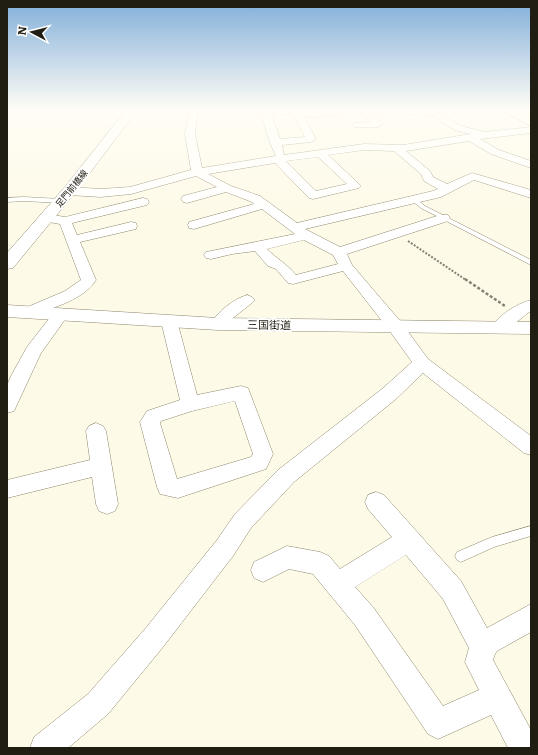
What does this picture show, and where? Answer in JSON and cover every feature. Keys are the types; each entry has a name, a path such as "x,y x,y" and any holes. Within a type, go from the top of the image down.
{"main road":[{"name":"足門前橋線","path":"7,264 47,218 106,144"},
{"name":"三国街道","path":"7,310 218,324 531,328"}],"street":[{"path":"192,144 198,172 227,188 256,199 301,232 338,252 346,266 395,326 422,364 531,447"},
{"path":"275,144 280,159 312,195 355,186 320,153"},
{"path":"395,144 426,173 428,179 448,189"},
{"path":"65,196 131,190 198,172 340,150 400,148 427,144"},
{"path":"482,144 495,152 531,165"},
{"path":"376,148 388,157"},
{"path":"211,256 232,250 258,247 301,232 414,200 448,189 472,176 526,192 531,183"},
{"path":"187,199 227,188"},
{"path":"47,218 65,220 143,202"},
{"path":"194,225 263,204"},
{"path":"338,252 444,218"},
{"path":"29,312 76,291 87,284 89,280 65,220"},
{"path":"73,240 131,226"},
{"path":"258,247 273,262 281,266 293,280 346,266"},
{"path":"218,324 223,317 247,300"},
{"path":"499,328 516,313 531,305"},
{"path":"7,406 33,351 61,314"},
{"path":"169,321 190,404"},
{"path":"46,748 98,704 154,638 225,548 243,521 286,476 389,394 422,364"},
{"path":"241,393 263,454 259,463 178,489 168,487 150,422 154,416 190,404 241,393"},
{"path":"96,431 100,466 107,504"},
{"path":"7,489 100,466"},
{"path":"376,502 452,590 483,647"},
{"path":"337,584 409,540"},
{"path":"263,570 287,557 320,564 364,616 438,724 497,697"},
{"path":"524,748 479,662 483,647 488,642 531,617"}],"lane":[{"path":"7,200 65,196"},
{"path":"414,200 423,208 531,263"},
{"path":"461,556 492,542 531,531"}],"path":[{"path":"397,234 516,313"}]}
